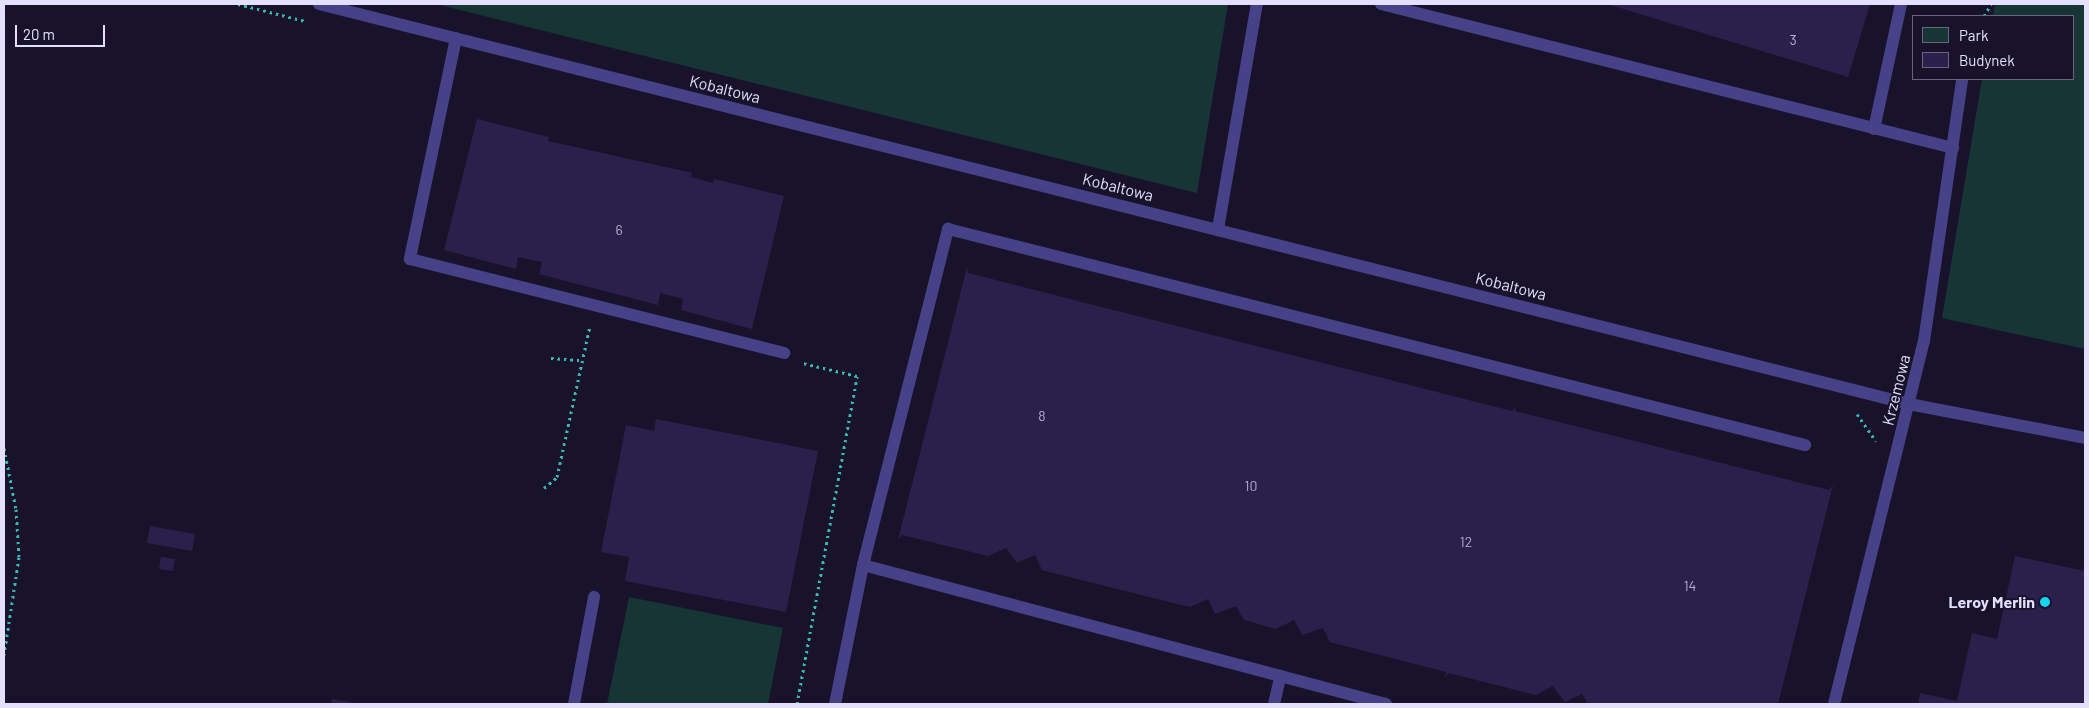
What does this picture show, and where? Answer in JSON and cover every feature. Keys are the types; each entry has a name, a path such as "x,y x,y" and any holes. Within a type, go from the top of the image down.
{"lane":[{"name":"Kobaltowa","path":"319,4 1909,404 2085,438"},
{"path":"1218,229 1257,4"},
{"path":"1381,4 1874,130 1953,148"},
{"path":"1874,130 1901,4"},
{"path":"456,38 410,259 784,353"},
{"name":"Krzemowa","path":"1834,704 1924,341 1962,80"},
{"path":"835,704 863,565 948,229 1805,446"},
{"path":"863,565 1386,704"},
{"path":"574,704 594,597"},
{"path":"1274,704 1280,676"}],"path":[{"path":"1985,15 1991,4"},
{"path":"544,488 557,477 595,306"},
{"path":"784,353 791,360 857,376 797,704"},
{"path":"551,358 583,360"},
{"path":"4,448 16,509 19,557 4,655"}],"green space":[{"path":"436,4 1228,4 1197,193"},
{"path":"1995,4 2085,4 2085,349 1942,318 1982,80 2074,80 2074,15 1993,15"},
{"path":"629,597 783,628 768,704 607,704"}],"building":[{"path":"1607,4 1870,4 1848,77"},
{"path":"477,119 549,137 548,141 692,173 691,177 713,183 714,179 784,196 752,329 681,310 683,299 660,293 658,305 539,274 542,262 518,257 516,269 444,250"},
{"path":"967,267 968,273 1512,411 1516,406 1515,411 1829,490 1833,485 1778,704 1588,704 1582,694 1565,702 1553,686 1536,695 1449,673 1445,678 1446,672 1330,642 1323,628 1302,635 1294,620 1276,629 1244,620 1236,606 1215,614 1208,599 1190,607 1042,570 1035,555 1017,563 1006,548 988,556 902,535 898,540"},
{"path":"656,419 818,451 786,612 625,581 629,557 601,552 626,425 654,431"},
{"path":"150,526 195,534 192,551 147,543"},
{"name":"Leroy Merlin","path":"2015,556 2085,571 2085,704 1918,704 1920,693 1957,701 1972,633 1997,639"},
{"path":"161,557 175,559 173,571 159,569"},
{"path":"332,699 354,703 354,704 331,704"}],"place":[{"name":"Leroy Merlin","path":"2045,602"}]}
